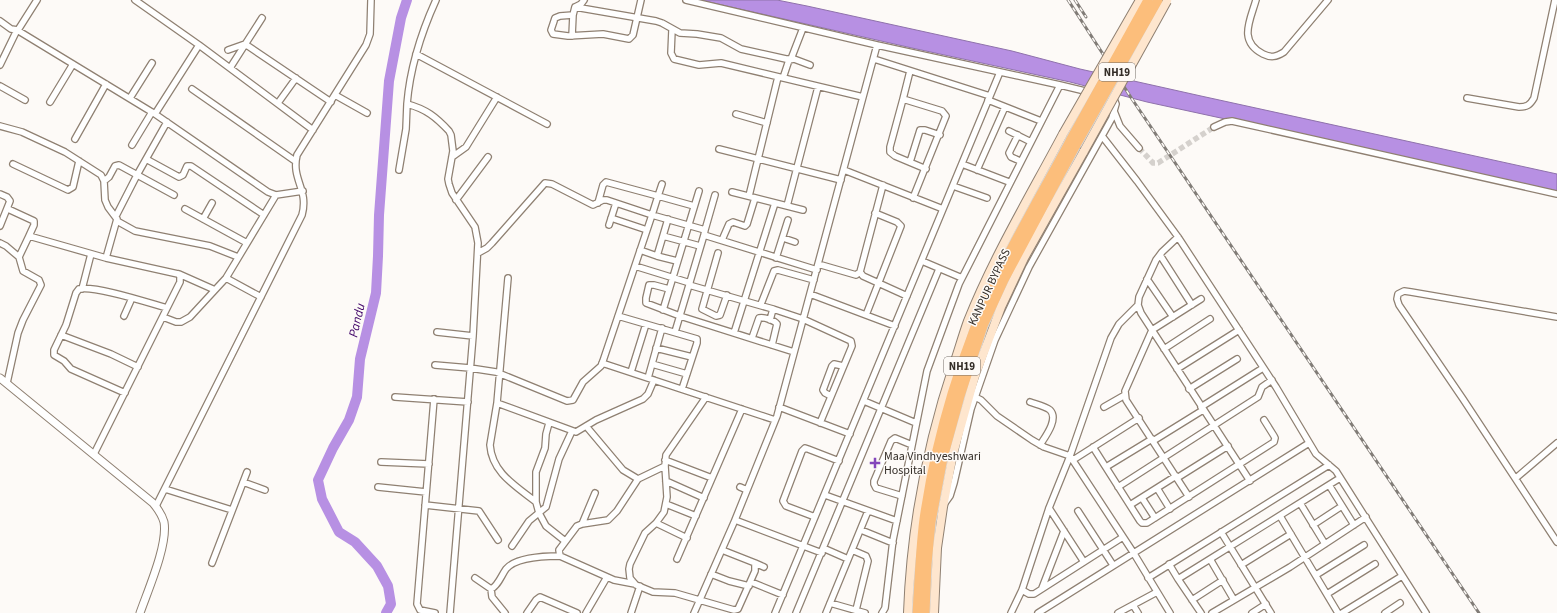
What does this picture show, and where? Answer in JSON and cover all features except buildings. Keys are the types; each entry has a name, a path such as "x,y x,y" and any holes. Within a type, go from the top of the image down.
{"highway":[{"name":"KANPUR BYPASS","path":"918,613 920,562 924,519 936,453 952,393 977,324 999,274 1071,139 1148,0"},
{"name":"KANPUR BYPASS","path":"925,613 927,564 931,522 943,458 960,396 983,326 1004,280 1076,145 1165,0"}],"main road":[{"path":"908,613 915,521 930,445 945,391 968,322 990,271 1062,134 1140,0"},
{"path":"934,613 937,548 953,454 975,376 1001,307 1024,258 1165,0"}],"street":[{"path":"135,0 199,45 313,130"},
{"path":"156,506 302,215 305,200 297,176 295,161 297,155 366,45 370,34 371,0"},
{"path":"399,170 406,129 407,104 416,54 422,32 436,0"},
{"path":"572,36 575,7 581,4 584,0"},
{"path":"573,15 557,16 554,20 552,30 553,34 572,36 603,34 629,39 633,35 641,0"},
{"path":"686,0 877,46 1060,85 1114,99 1116,104 1112,118 1029,267 995,340 975,397 950,496 943,507"},
{"path":"1256,0 1247,35 1254,49 1270,57 1277,56 1284,52 1328,0"},
{"path":"1467,98 1519,107 1525,107 1530,104 1534,98 1556,0"},
{"path":"0,65 17,30 35,1"},
{"path":"575,7 662,22 672,30 680,33 721,38 741,49 786,59 791,58 803,28"},
{"path":"230,68 262,18"},
{"path":"0,21 11,29 17,30 154,113 268,192 276,195 302,191"},
{"path":"672,30 671,53 674,59 699,65 721,63 864,98"},
{"path":"245,44 331,102"},
{"path":"228,50 245,44"},
{"path":"132,145 199,45"},
{"path":"694,613 736,520 775,420 877,46"},
{"path":"416,54 547,124"},
{"path":"722,240 728,224 732,222 745,226 747,224 758,159 767,123 781,78 788,62 791,58 810,64"},
{"path":"874,59 989,98 1005,107 1041,121"},
{"path":"130,98 152,63"},
{"path":"50,102 73,64"},
{"path":"910,70 890,152 895,156 926,169"},
{"path":"775,613 1000,72"},
{"path":"278,104 296,78"},
{"path":"75,138 106,84"},
{"path":"882,613 885,608 897,521 927,371 962,278 1009,182 1060,85"},
{"path":"0,86 25,100"},
{"path":"787,206 818,87"},
{"path":"192,89 295,161"},
{"path":"335,95 366,113"},
{"path":"452,157 466,147 497,97"},
{"path":"903,99 942,111 945,113 946,120 914,198"},
{"path":"407,104 426,110 449,131 452,139 452,157 448,179 450,189 477,231 478,253 473,336 450,613"},
{"path":"977,170 1005,107"},
{"path":"1114,111 1120,126 1139,148"},
{"path":"736,114 767,123"},
{"path":"1214,128 1225,122 1232,121 1557,194"},
{"path":"106,258 117,219 137,175 167,122"},
{"path":"0,126 22,132 79,161 101,175 104,181 105,200 108,207 117,219 135,231 210,246 238,258"},
{"path":"910,162 920,130 940,135"},
{"path":"1009,131 1030,142"},
{"path":"1018,135 1009,154 1020,161"},
{"path":"1102,136 1137,180 1178,237 1272,380 1317,456 1336,471 1426,613"},
{"path":"719,149 841,180"},
{"path":"456,200 488,157"},
{"path":"146,160 179,177 183,175 187,166 191,166 264,215"},
{"path":"13,164 68,190 73,187 79,161"},
{"path":"962,164 1009,182"},
{"path":"104,181 109,177 117,165 174,195"},
{"path":"844,170 943,210"},
{"path":"598,202 603,185 606,182 694,206"},
{"path":"478,253 488,248 546,183 552,184 593,205 607,200 688,225 722,240 817,270"},
{"path":"434,365 470,368 500,373 570,401 573,400 584,382 602,363 648,230 662,184"},
{"path":"818,264 856,275 860,272 883,185"},
{"path":"953,186 987,198"},
{"path":"663,310 699,191"},
{"path":"732,192 803,210"},
{"path":"0,194 10,199 8,209 0,226"},
{"path":"163,317 176,322 190,317 226,278 276,195"},
{"path":"676,332 715,195"},
{"path":"203,219 212,203"},
{"path":"609,225 616,203"},
{"path":"734,333 775,203"},
{"path":"8,209 34,221 34,225 19,257"},
{"path":"185,209 247,243"},
{"path":"866,314 901,226 897,222 875,213"},
{"path":"611,218 648,230"},
{"path":"657,256 668,219"},
{"path":"776,258 788,220"},
{"path":"29,236 106,258 178,274 215,290"},
{"path":"663,236 700,246"},
{"path":"1178,237 1160,255 1139,297 1138,306 1189,389 1250,481"},
{"path":"782,238 795,242"},
{"path":"0,243 19,257 23,271 39,280 41,285 18,333 7,383"},
{"path":"640,250 678,261"},
{"path":"718,252 702,309 716,316 721,314 727,295"},
{"path":"82,289 91,254"},
{"path":"1160,255 1192,305"},
{"path":"922,261 962,278"},
{"path":"635,266 707,290 803,319 851,341 852,346 820,422"},
{"path":"796,613 938,269"},
{"path":"762,306 761,304 772,274 776,270 814,280"},
{"path":"860,272 863,276 908,296"},
{"path":"94,454 180,282 180,276 178,274"},
{"path":"226,278 261,297"},
{"path":"508,278 497,403 490,445 495,465 508,480 536,502"},
{"path":"1148,279 1173,317"},
{"path":"669,289 654,285 649,286 646,303 680,316 794,352"},
{"path":"125,392 71,369 64,360 54,355 54,350 76,293 79,289 82,289 115,294 167,308"},
{"path":"1557,317 1404,291 1398,294 1397,299 1398,305 1516,478 1557,542"},
{"path":"810,294 895,326"},
{"path":"124,316 132,298"},
{"path":"1189,497 1126,400 1125,395 1126,388 1152,330 1202,299"},
{"path":"1011,613 1022,590 1049,508 1072,458 1111,338 1119,324 1138,306"},
{"path":"770,320 773,309"},
{"path":"618,316 696,339 697,343 682,389"},
{"path":"752,338 759,318 761,317 770,320 777,324 772,345"},
{"path":"1164,349 1210,319"},
{"path":"630,372 646,324"},
{"path":"648,378 662,328"},
{"path":"1177,370 1239,330"},
{"path":"437,332 473,336"},
{"path":"61,335 111,354 138,367"},
{"path":"656,348 692,357"},
{"path":"1189,389 1237,359"},
{"path":"602,363 775,420"},
{"path":"652,364 687,374"},
{"path":"831,396 824,393 823,390 832,366 834,364 843,366"},
{"path":"1106,467 1153,440 1263,368"},
{"path":"0,378 156,506 164,522 164,541 140,613"},
{"path":"497,403 572,431 579,430 643,399 648,394 654,380"},
{"path":"1118,487 1258,397 1262,387 1272,380"},
{"path":"1104,407 1125,395"},
{"path":"395,396 468,402"},
{"path":"638,585 630,578 630,564 646,533 664,512 666,504 666,455 706,397"},
{"path":"975,397 981,400 997,416 1040,445 1072,458 1133,552 1170,613"},
{"path":"434,399 418,607 423,612 435,613"},
{"path":"864,401 916,423"},
{"path":"1030,402 1049,410 1052,415 1052,425 1040,445"},
{"path":"779,407 850,434"},
{"path":"678,559 742,409"},
{"path":"1072,458 1093,447 1139,418"},
{"path":"1093,447 1142,523 1147,523 1274,442 1274,436 1264,420"},
{"path":"549,423 546,434 545,448 536,472 536,502 539,513 549,530 566,540"},
{"path":"586,426 623,470 638,479"},
{"path":"512,546 529,521 546,507 559,459 572,431"},
{"path":"902,496 876,488 874,481 891,441 898,438 912,445"},
{"path":"1038,613 1309,443"},
{"path":"1516,478 1557,443"},
{"path":"1130,505 1228,446"},
{"path":"815,517 786,506 783,502 802,451 805,448 839,461"},
{"path":"380,462 428,464"},
{"path":"560,556 559,550 577,526 582,524 603,522 613,516 638,479 665,463 712,478"},
{"path":"1148,578 1329,465"},
{"path":"212,563 247,472"},
{"path":"1178,579 1340,478"},
{"path":"666,481 704,498"},
{"path":"243,482 265,490"},
{"path":"1329,485 1354,525"},
{"path":"740,486 747,490"},
{"path":"378,487 426,492"},
{"path":"1157,488 1170,509"},
{"path":"165,489 232,510"},
{"path":"582,524 595,494"},
{"path":"825,495 897,521"},
{"path":"1142,498 1155,518"},
{"path":"666,504 696,516"},
{"path":"1300,504 1325,544"},
{"path":"425,506 479,511 498,540"},
{"path":"1313,525 1342,506"},
{"path":"1049,508 1084,562"},
{"path":"826,613 868,511"},
{"path":"1078,511 1113,565"},
{"path":"1280,516 1338,613"},
{"path":"1212,613 1325,544 1366,517"},
{"path":"736,520 803,546 822,550 848,559"},
{"path":"656,523 687,538"},
{"path":"860,530 893,543"},
{"path":"1042,589 1064,531"},
{"path":"1221,532 1271,613"},
{"path":"1241,565 1291,534"},
{"path":"1022,590 1031,594 1042,589 1123,537"},
{"path":"1316,575 1364,545"},
{"path":"722,550 764,566"},
{"path":"852,550 866,556 868,561 856,610"},
{"path":"491,589 495,587 506,570 513,564 535,557 560,556 607,577 638,585 654,592 675,594 699,602 734,610 738,609 750,584 755,570 755,563"},
{"path":"1210,559 1234,600"},
{"path":"1169,564 1201,613"},
{"path":"1327,594 1375,564"},
{"path":"711,574 729,581 750,584 783,595"},
{"path":"1342,613 1402,576"},
{"path":"586,613 607,577"},
{"path":"475,578 491,589 491,594 505,613"},
{"path":"1192,600 1223,580"},
{"path":"631,613 638,585"},
{"path":"1118,613 1157,592"},
{"path":"527,613 536,600 540,597 577,613"},
{"path":"830,603 865,613"},
{"path":"1385,613 1400,603"},
{"path":"1252,613 1266,604"},
{"path":"1133,605 1138,613"}],"shaded area":[{"path":"700,0 777,0 1012,51 1080,69 1557,174 1557,191 1147,102 1070,82"}],"waterway":[{"name":"Pandu","path":"386,613 391,604 388,586 377,566 355,542 339,532 322,499 318,480 333,448 349,420 357,397 360,359 376,293 379,215 389,81 401,18 407,0"}],"tunnel":[{"path":"1139,148 1153,163 1158,163 1214,127"}],"railway":[{"path":"1068,0 1132,99 1479,613"},
{"path":"1075,0 1086,17"}],"place":[{"name":"Maa Vindhyeshwari Hospital","path":"875,463"}]}
